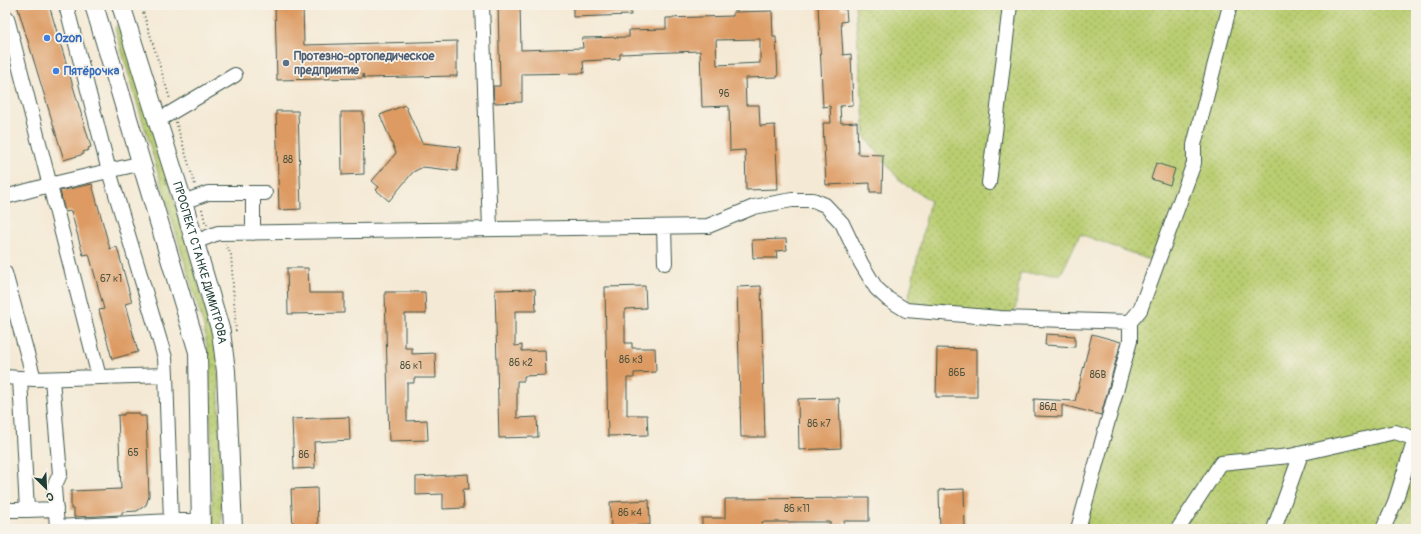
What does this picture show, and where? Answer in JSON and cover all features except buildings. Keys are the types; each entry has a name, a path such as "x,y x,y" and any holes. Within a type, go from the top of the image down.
{"main road":[{"path":"94,5 198,352 201,525"},
{"path":"100,23 123,10"},
{"name":"ПРОСПЕКТ СТАНКЕ ДИМИТРОВА","path":"123,10 183,202 221,332 226,371 233,529"}],"street":[{"path":"66,5 109,170 165,358 171,525"},
{"path":"482,5 490,229"},
{"path":"989,184 1010,5"},
{"path":"1078,529 1130,341 1130,322 1140,310 1194,163 1194,145 1230,5"},
{"path":"5,18 7,18 99,377"},
{"path":"158,121 235,75"},
{"path":"5,197 142,163"},
{"path":"183,202 208,193 259,193 253,233"},
{"path":"195,242 218,233 708,226 754,207 792,200 813,200 825,205 842,223 861,263 876,288 888,299 906,310 1000,318 1130,322"},
{"path":"664,227 665,262"},
{"path":"5,273 27,379 26,510"},
{"path":"5,377 52,379 166,374"},
{"path":"52,379 60,474 54,487 57,527 201,525"},
{"path":"1178,529 1220,463 1290,456 1395,432 1416,439 1395,502 1383,529"},
{"path":"1274,529 1301,454"},
{"path":"5,510 56,509"}],"green space":[{"path":"855,5 1416,5 1416,529 1083,529 1130,341 1158,263 1080,234 1061,274 1020,273 1014,319 906,310 930,200 901,182 865,137"},
{"path":"117,25 124,25 218,353 222,529 213,529 209,360 204,327 115,28"}],"place":[{"name":"Ozon","path":"47,38"},
{"name":"Протезно-ортопедическое предприятие","path":"286,63"},
{"name":"Пятёрочка","path":"56,71"}]}
